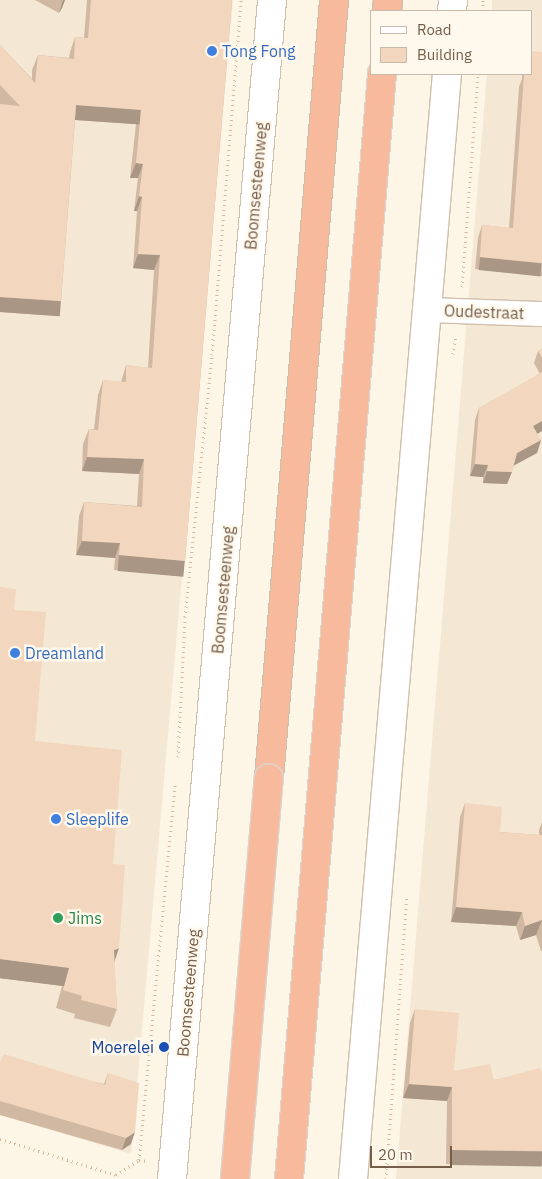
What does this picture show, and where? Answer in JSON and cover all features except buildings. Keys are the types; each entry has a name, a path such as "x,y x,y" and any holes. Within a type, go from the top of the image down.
{"highway":[{"path":"235,1179 334,0"},
{"path":"289,1179 382,75"}],"main road":[{"name":"Boomsesteenweg","path":"172,1179 272,0"},
{"path":"353,1179 446,75"}],"street":[{"name":"Oudestraat","path":"427,310 542,314"}],"path":[{"path":"177,761 185,617 212,355 241,0"},
{"path":"460,311 478,75"},
{"path":"0,1139 115,1177 139,1160 176,781"}],"shaded area":[{"path":"0,0 233,0 131,1154 0,1115"},
{"path":"492,0 542,0 542,1179 396,1179 487,75 532,75 532,10 492,10"}],"place":[{"name":"Tong Fong","path":"212,51"},
{"name":"Dreamland","path":"15,653"},
{"name":"Sleeplife","path":"56,819"},
{"name":"Jims","path":"58,918"},
{"name":"Moerelei","path":"164,1047"}]}
